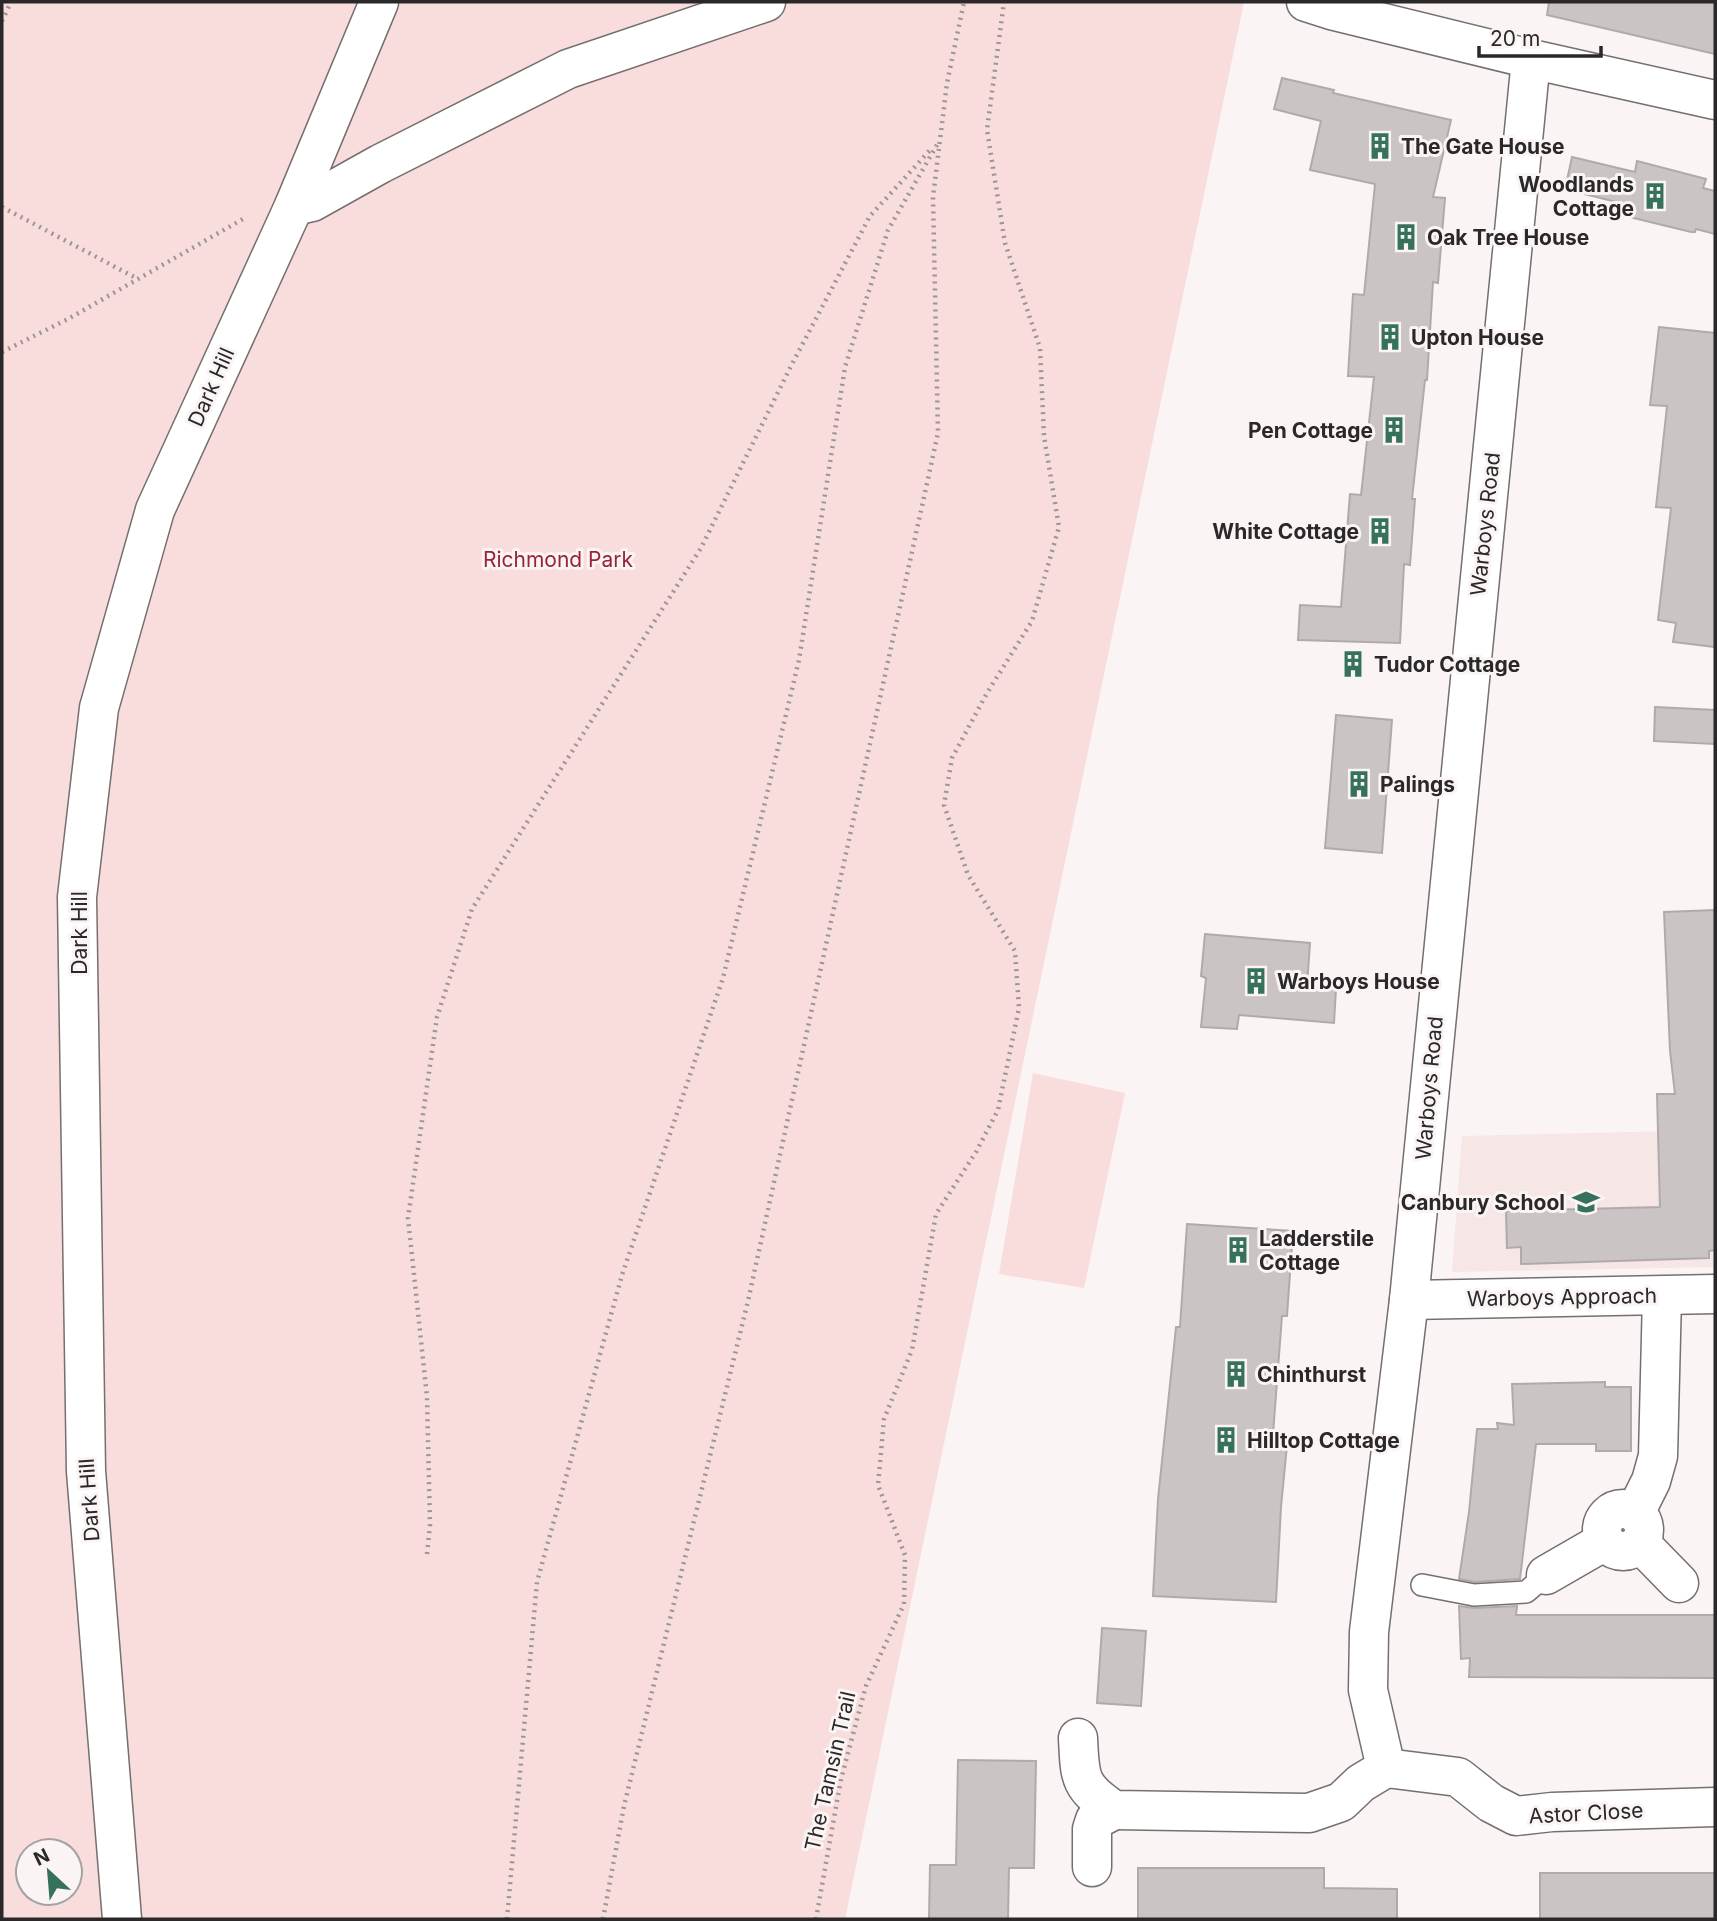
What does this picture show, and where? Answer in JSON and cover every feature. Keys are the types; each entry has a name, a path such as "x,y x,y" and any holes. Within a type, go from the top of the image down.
{"street":[{"name":"Dark Hill","path":"122,1919 86,1471 77,897 99,708 155,510 294,206 379,2"},
{"path":"294,206 312,202 380,164 568,69 766,2"},
{"path":"1306,2 1531,59 1715,100"},
{"name":"Warboys Road","path":"1383,1753 1368,1690 1369,1632 1409,1300 1531,59"},
{"name":"Warboys Approach","path":"1409,1300 1715,1294"},
{"path":"1546,1575 1627,1532 1651,1481 1658,1456 1662,1296"},
{"path":"1627,1532 1679,1583"},
{"path":"1078,1738 1083,1783 1114,1810"},
{"path":"1093,1867 1095,1820 1114,1810 1309,1813 1341,1802 1361,1783 1383,1753"},
{"name":"Astor Close","path":"1383,1753 1458,1777 1491,1803 1516,1816 1552,1812 1715,1807"}],"lane":[{"path":"1422,1584 1474,1595 1526,1592 1546,1575"}],"path":[{"path":"2,21 11,2"},
{"path":"603,1919 624,1806 748,1301 938,433 933,197 947,83 964,2"},
{"path":"1004,4 1012,2"},
{"name":"The Tamsin Trail","path":"816,1919 841,1779 866,1686 904,1604 905,1555 878,1485 884,1419 912,1350 936,1214 976,1152 998,1110 1018,1008 1015,951 968,875 944,806 952,758 1032,621 1059,527 1044,436 1040,348 1005,243 987,130 1004,4"},
{"path":"426,1554 430,1525 427,1397 408,1218 437,1017 472,909 701,548 791,366 870,216 940,139"},
{"path":"507,1919 537,1582 622,1275 723,978 799,660 845,366 888,230 940,139"},
{"path":"2,206 138,279"},
{"path":"2,352 68,319 250,215"}],"shaded area":[{"name":"Canbury School","path":"1715,1130 1715,1267 1452,1272 1462,1136"}],"green space":[{"name":"Richmond Park","path":"2,2 1244,2 845,1919 2,1919"},
{"path":"1033,1073 1125,1093 1084,1288 999,1274"}],"building":[{"path":"1549,2 1715,2 1715,54 1547,15"},
{"path":"1282,78 1334,90 1333,93 1451,120 1433,197 1445,198 1438,283 1433,282 1427,380 1412,499 1415,499 1410,565 1404,564 1400,643 1298,640 1300,605 1341,607 1350,494 1361,495 1374,377 1348,376 1353,294 1364,295 1375,184 1310,170 1321,121 1274,109"},
{"name":"Woodlands Cottage","path":"1572,157 1635,172 1637,161 1706,179 1703,188 1715,191 1715,234 1696,229 1691,232 1613,213 1616,202 1565,189"},
{"path":"1659,327 1715,333 1715,647 1673,642 1676,623 1658,620 1671,508 1656,507 1667,406 1650,405"},
{"path":"1655,707 1715,710 1715,744 1654,741"},
{"name":"Palings","path":"1336,715 1392,720 1382,853 1325,848"},
{"path":"1715,910 1715,1250 1709,1251 1709,1258 1521,1264 1521,1247 1507,1248 1506,1211 1660,1207 1657,1094 1675,1094 1670,1051 1664,912"},
{"name":"Warboys House","path":"1205,934 1310,943 1307,986 1336,989 1334,1023 1239,1015 1237,1029 1201,1027 1206,978 1201,976"},
{"path":"1187,1224 1293,1231 1287,1316 1282,1316 1273,1434 1288,1435 1276,1602 1153,1596 1158,1499 1176,1327 1180,1327"},
{"path":"1605,1382 1605,1387 1631,1387 1631,1451 1596,1451 1596,1444 1536,1444 1520,1579 1475,1582 1459,1579 1477,1429 1498,1429 1497,1423 1514,1425 1512,1384"},
{"path":"1459,1606 1517,1606 1516,1615 1715,1615 1715,1678 1469,1677 1470,1658 1461,1659"},
{"path":"1102,1628 1146,1631 1141,1706 1097,1703"},
{"path":"958,1760 1036,1761 1034,1868 1009,1868 1008,1919 929,1919 930,1865 956,1865"},
{"path":"1138,1868 1324,1868 1324,1888 1397,1889 1397,1919 1138,1919"},
{"path":"1540,1873 1715,1873 1715,1919 1540,1919"}],"place":[{"name":"The Gate House","path":"1380,146"},
{"name":"Woodlands Cottage","path":"1655,196"},
{"name":"Oak Tree House","path":"1406,237"},
{"name":"Upton House","path":"1390,337"},
{"name":"Pen Cottage","path":"1394,430"},
{"name":"White Cottage","path":"1380,531"},
{"name":"Tudor Cottage","path":"1353,664"},
{"name":"Palings","path":"1359,784"},
{"name":"Warboys House","path":"1256,981"},
{"name":"Canbury School","path":"1586,1202"},
{"name":"Ladderstile Cottage","path":"1238,1250"},
{"name":"Chinthurst","path":"1236,1374"},
{"name":"Hilltop Cottage","path":"1226,1440"}]}
